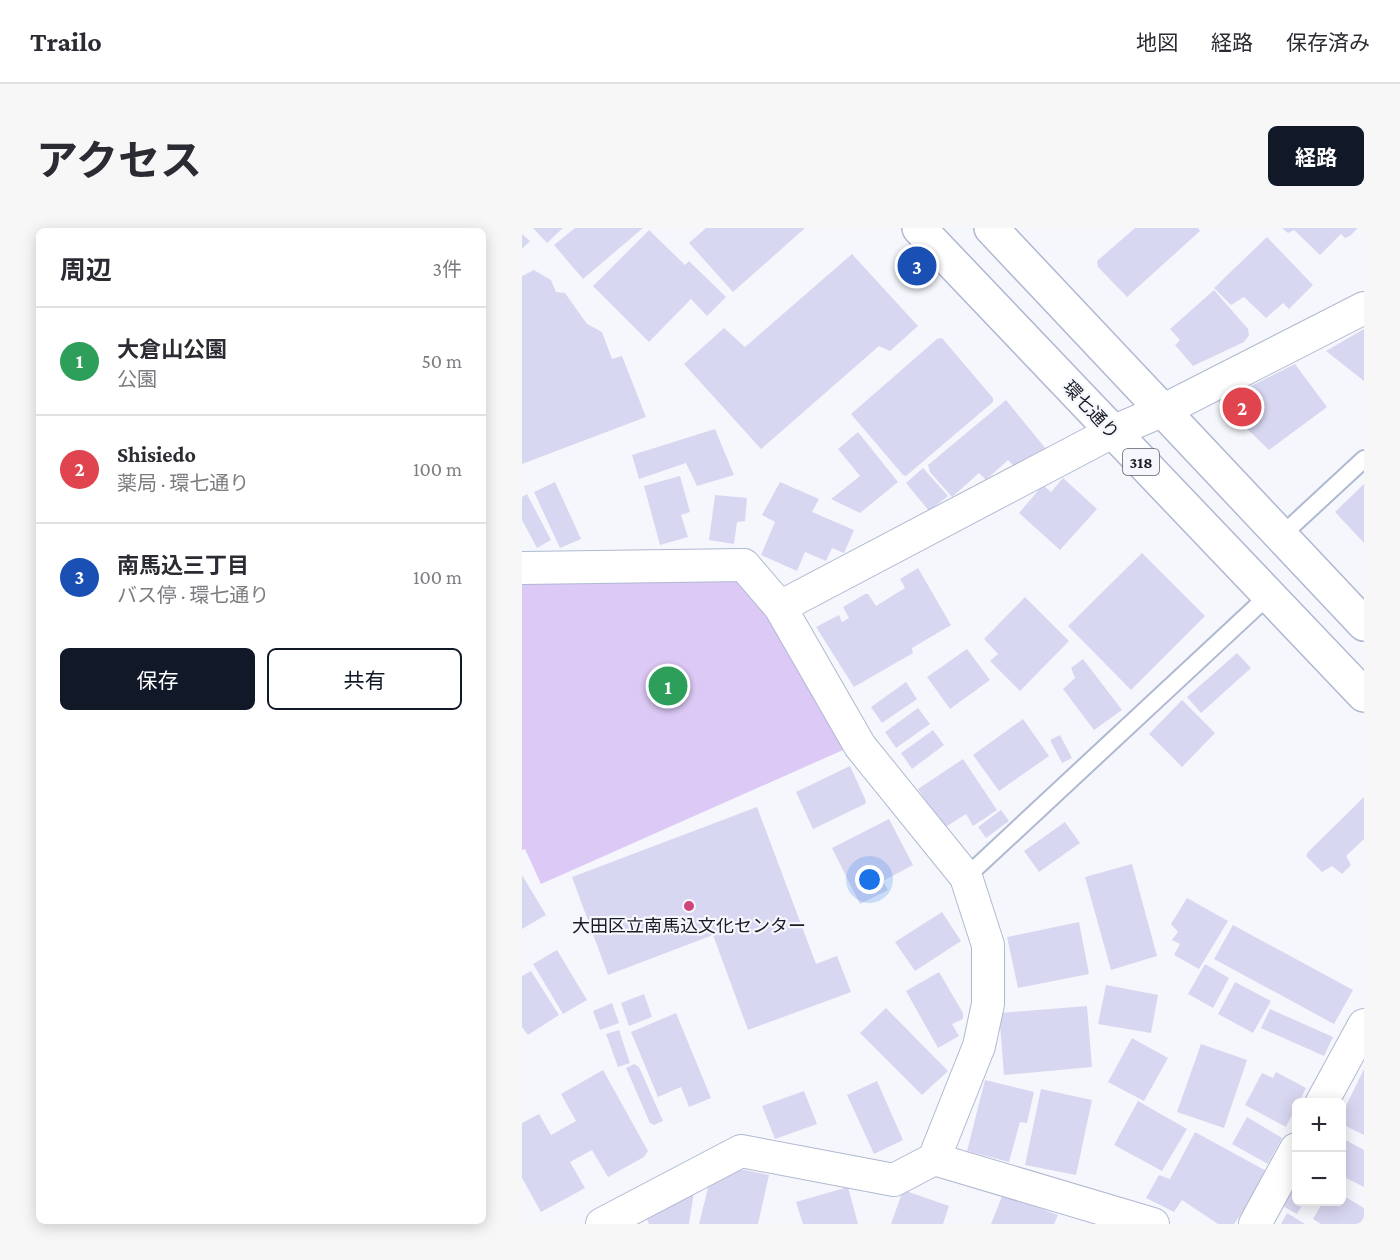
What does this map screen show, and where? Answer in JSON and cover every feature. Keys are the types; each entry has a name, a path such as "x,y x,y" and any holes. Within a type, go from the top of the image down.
{"main road":[{"name":"環七通り","path":"919,228 1364,695"},
{"path":"991,228 1364,624"}],"street":[{"path":"780,607 1112,432 1164,410 1364,308"},
{"path":"527,562 744,565 780,607 860,746 966,877 988,945 988,1004 979,1046 933,1159 894,1180 741,1151 602,1224"},
{"path":"1324,1098 1364,1025"},
{"path":"1255,1224 1294,1152"},
{"path":"933,1159 1080,1214 1153,1224"}],"lane":[{"path":"1281,536 1364,459"},
{"path":"966,877 1269,595"}],"shaded area":[{"path":"741,572 784,623 843,750 541,884 525,849 522,850 522,578"}],"building":[{"path":"533,228 563,228 547,243"},
{"path":"575,228 643,228 583,279 554,245"},
{"path":"706,228 805,228 733,292 689,243"},
{"path":"1135,228 1198,228 1200,231 1127,297 1098,267 1097,261"},
{"path":"1282,228 1358,228 1345,238 1341,234 1320,255 1294,230 1288,233"},
{"path":"649,230 685,265 689,261 726,297 707,316 691,299 649,342 593,286"},
{"path":"522,234 530,241 522,249"},
{"path":"1267,237 1313,285 1289,309 1283,303 1266,318 1244,297 1231,305 1214,288"},
{"path":"852,254 918,326 890,351 879,346 761,449 684,364 724,328 745,347"},
{"path":"534,270 551,280 556,292 565,293 587,324 602,332 612,359 622,356 646,417 522,464 522,276"},
{"path":"1214,290 1248,329 1249,335 1244,342 1193,366 1175,345 1180,340 1170,329"},
{"path":"1364,329 1364,381 1326,351"},
{"path":"942,338 993,398 993,402 906,476 851,414 937,339"},
{"path":"1295,364 1327,407 1269,450 1219,402"},
{"path":"1006,400 1046,449 1017,465 1013,465 1008,460 986,480 979,473 952,497 930,472 928,465"},
{"path":"715,429 734,475 697,486 686,463 639,479 632,455"},
{"path":"858,432 898,482 860,513 831,499 860,476 838,449"},
{"path":"923,468 948,496 929,511 906,483"},
{"path":"680,476 690,512 681,515 688,537 660,545 644,486"},
{"path":"1063,478 1097,509 1060,550 1019,513 1043,485 1051,492"},
{"path":"555,482 581,539 560,548 534,492"},
{"path":"780,482 819,499 812,512 854,530 844,553 832,548 826,561 805,552 797,571 761,555 775,522 762,515"},
{"path":"1364,484 1364,543 1335,512"},
{"path":"527,494 551,540 537,548 522,520 522,497"},
{"path":"715,495 747,498 745,521 737,522 734,544 709,540"},
{"path":"1142,553 1205,616 1131,690 1068,626"},
{"path":"918,568 951,625 912,648 913,653 854,687 816,627 839,615 842,622 849,618 843,607 865,594 868,594 876,606 905,588 900,579"},
{"path":"1025,597 1069,641 1020,691 990,661 998,654 984,639"},
{"path":"967,649 990,680 950,709 927,677"},
{"path":"1237,653 1251,668 1201,713 1187,697"},
{"path":"1083,659 1122,710 1094,730 1063,689 1075,678 1071,668"},
{"path":"906,682 917,699 882,723 871,707"},
{"path":"1182,700 1215,733 1182,767 1149,734"},
{"path":"918,708 930,724 896,748 885,732"},
{"path":"1023,719 1049,756 999,791 973,755"},
{"path":"933,730 944,745 912,769 901,753"},
{"path":"1060,735 1072,758 1062,763 1050,740"},
{"path":"963,759 997,810 973,826 966,814 944,828 918,789"},
{"path":"850,766 866,801 865,804 813,829 796,792"},
{"path":"1364,797 1364,839 1346,856 1351,865 1342,874 1332,866 1322,872 1306,856 1308,852"},
{"name":"大田区立南馬込文化センター","path":"757,807 816,964 837,956 851,992 748,1030 713,935 608,975 572,877"},
{"path":"1001,810 1009,821 986,838 978,827"},
{"path":"889,819 913,865 883,881 888,890 860,904 832,848"},
{"path":"1065,822 1080,843 1039,872 1024,851"},
{"path":"1132,864 1157,956 1111,970 1085,877"},
{"path":"522,875 546,915 522,929"},
{"path":"1187,898 1228,921 1199,969 1174,955 1180,944 1172,940 1178,932 1171,924"},
{"path":"942,912 961,941 915,971 895,942"},
{"path":"1079,922 1089,974 1018,988 1007,937"},
{"path":"1233,925 1353,990 1334,1024 1214,959"},
{"path":"557,950 587,1000 563,1014 533,964"},
{"path":"1205,964 1229,978 1213,1008 1188,994"},
{"path":"531,971 559,1015 528,1035 522,1027 522,976"},
{"path":"939,972 963,1013 963,1019 952,1024 959,1036 938,1048 906,991"},
{"path":"1235,982 1271,1001 1253,1033 1218,1014"},
{"path":"1106,985 1158,995 1151,1033 1098,1024"},
{"path":"644,994 652,1017 629,1026 621,1003"},
{"path":"612,1003 619,1023 600,1030 593,1011"},
{"path":"1087,1006 1092,1067 1004,1075 999,1013"},
{"path":"886,1008 948,1071 922,1095 860,1033"},
{"path":"1270,1009 1333,1037 1324,1056 1261,1028"},
{"path":"676,1013 711,1098 689,1107 681,1087 658,1097 631,1032"},
{"path":"619,1030 630,1063 618,1067 606,1034"},
{"path":"1132,1038 1168,1058 1144,1101 1108,1082"},
{"path":"1201,1044 1247,1060 1224,1128 1177,1112"},
{"path":"634,1064 639,1067 663,1121 654,1125 650,1123 626,1068"},
{"path":"1364,1069 1364,1135 1346,1126 1346,1106"},
{"path":"603,1070 648,1151 644,1157 608,1177 592,1150 570,1162 585,1188 541,1212 522,1178 522,1123 539,1114 551,1135 576,1121 561,1094"},
{"path":"1276,1072 1306,1088 1301,1098 1292,1098 1292,1115 1286,1127 1245,1105 1262,1073 1273,1078"},
{"path":"985,1080 1034,1092 1027,1123 1020,1122 1009,1162 967,1151"},
{"path":"877,1081 903,1140 874,1154 847,1095"},
{"path":"1041,1089 1092,1100 1076,1175 1025,1165"},
{"path":"804,1091 817,1124 775,1139 762,1106"},
{"path":"1138,1101 1187,1129 1162,1171 1114,1145"},
{"path":"1247,1117 1282,1138 1268,1164 1232,1144"},
{"path":"1195,1132 1270,1173 1234,1224 1218,1224 1182,1200 1174,1212 1146,1198 1159,1175 1170,1179"},
{"path":"1346,1140 1364,1150 1364,1187 1346,1178"},
{"path":"740,1169 769,1175 758,1224 699,1224 709,1184"},
{"path":"1292,1186 1292,1206 1302,1206 1297,1214 1281,1205"},
{"path":"848,1187 858,1224 803,1224 796,1202"},
{"path":"903,1190 949,1206 943,1224 891,1224"},
{"path":"694,1192 689,1224 649,1224 647,1219"},
{"path":"1003,1194 1058,1215 1054,1224 991,1224"},
{"path":"1346,1197 1364,1208 1364,1224 1321,1224 1313,1219 1321,1206 1346,1206"},
{"path":"1287,1213 1305,1224 1281,1224"}],"place":[{"name":"南馬込三丁目","path":"917,266"},
{"name":"Shisiedo","path":"1242,407"},
{"name":"大倉山公園","path":"668,686"},
{"name":"大田区立南馬込文化センター","path":"689,906"}]}
